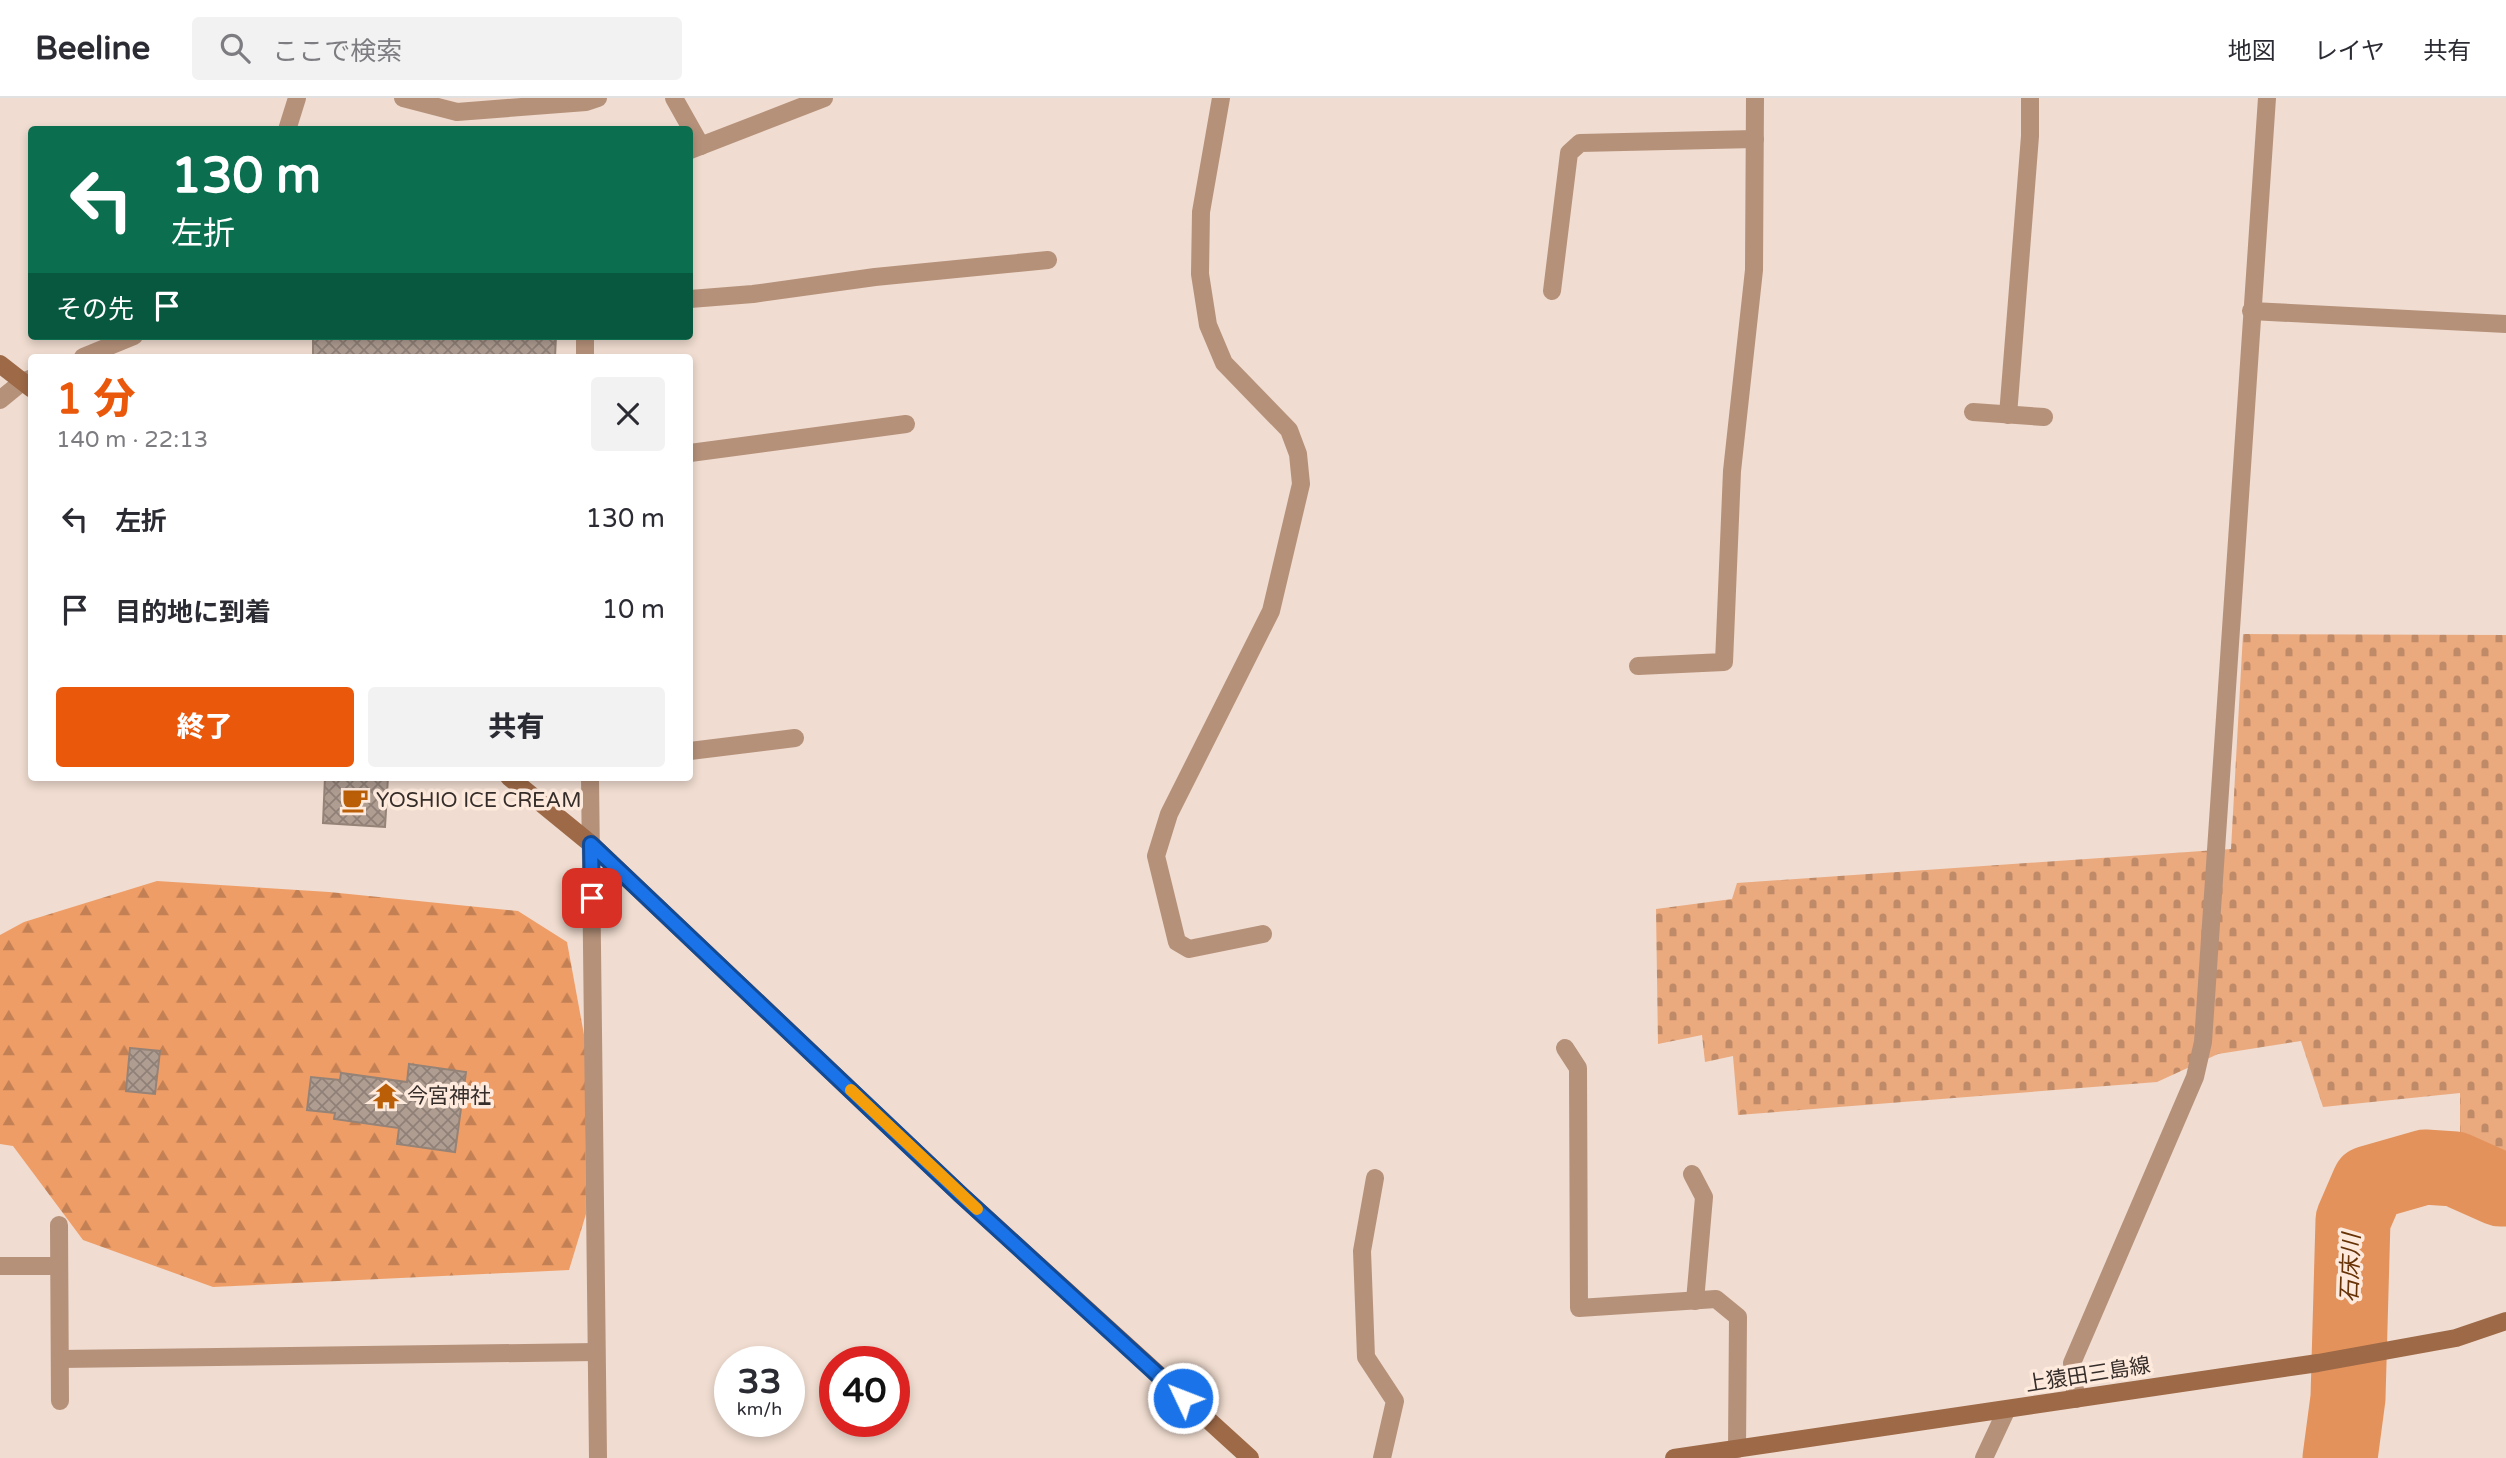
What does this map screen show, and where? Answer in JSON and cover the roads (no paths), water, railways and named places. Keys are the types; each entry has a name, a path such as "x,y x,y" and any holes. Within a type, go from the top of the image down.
{"street":[{"path":"289,126 297,98"},
{"path":"403,98 457,112 586,102 598,98"},
{"path":"674,98 686,126"},
{"path":"695,148 824,98"},
{"path":"1221,98 1201,212 1200,274 1208,325 1224,363 1289,430 1298,454 1301,484 1271,611 1169,814 1156,856 1177,942 1189,949 1263,934"},
{"path":"1638,666 1724,662 1731,471 1754,270 1755,98"},
{"path":"2008,415 2030,136 2030,98"},
{"path":"2076,1398 2071,1363 2194,1077 2203,1042 2267,98"},
{"path":"1552,291 1569,153 1580,143 1755,139"},
{"path":"693,299 1048,260"},
{"path":"2251,311 2506,324"},
{"path":"90,354 124,340"},
{"path":"0,364 28,383 0,400"},
{"path":"1973,412 2044,417"},
{"path":"693,453 906,424"},
{"path":"693,751 795,737"},
{"path":"514,781 591,844 961,1195 1250,1458"},
{"path":"590,781 598,1458"},
{"path":"1565,1048 1578,1068 1579,1308 1716,1299 1738,1317 1737,1449"},
{"path":"1692,1174 1704,1197 1695,1301"},
{"path":"1375,1178 1362,1251 1366,1357 1395,1401 1382,1458"},
{"path":"59,1225 60,1401"},
{"path":"0,1266 58,1266"},
{"name":"上猿田三島線","path":"1674,1458 2318,1363 2456,1338 2506,1321"},
{"path":"60,1359 596,1352"},
{"path":"1984,1458 2006,1411"}],"waterway":[{"name":"石床川","path":"2340,1458 2348,1398 2353,1220 2369,1183 2425,1167 2455,1169 2500,1189 2506,1189"}],"place":[{"name":"YOSHIO ICE CREAM","path":"355,800"},
{"name":"今宮神社","path":"386,1096"}]}
